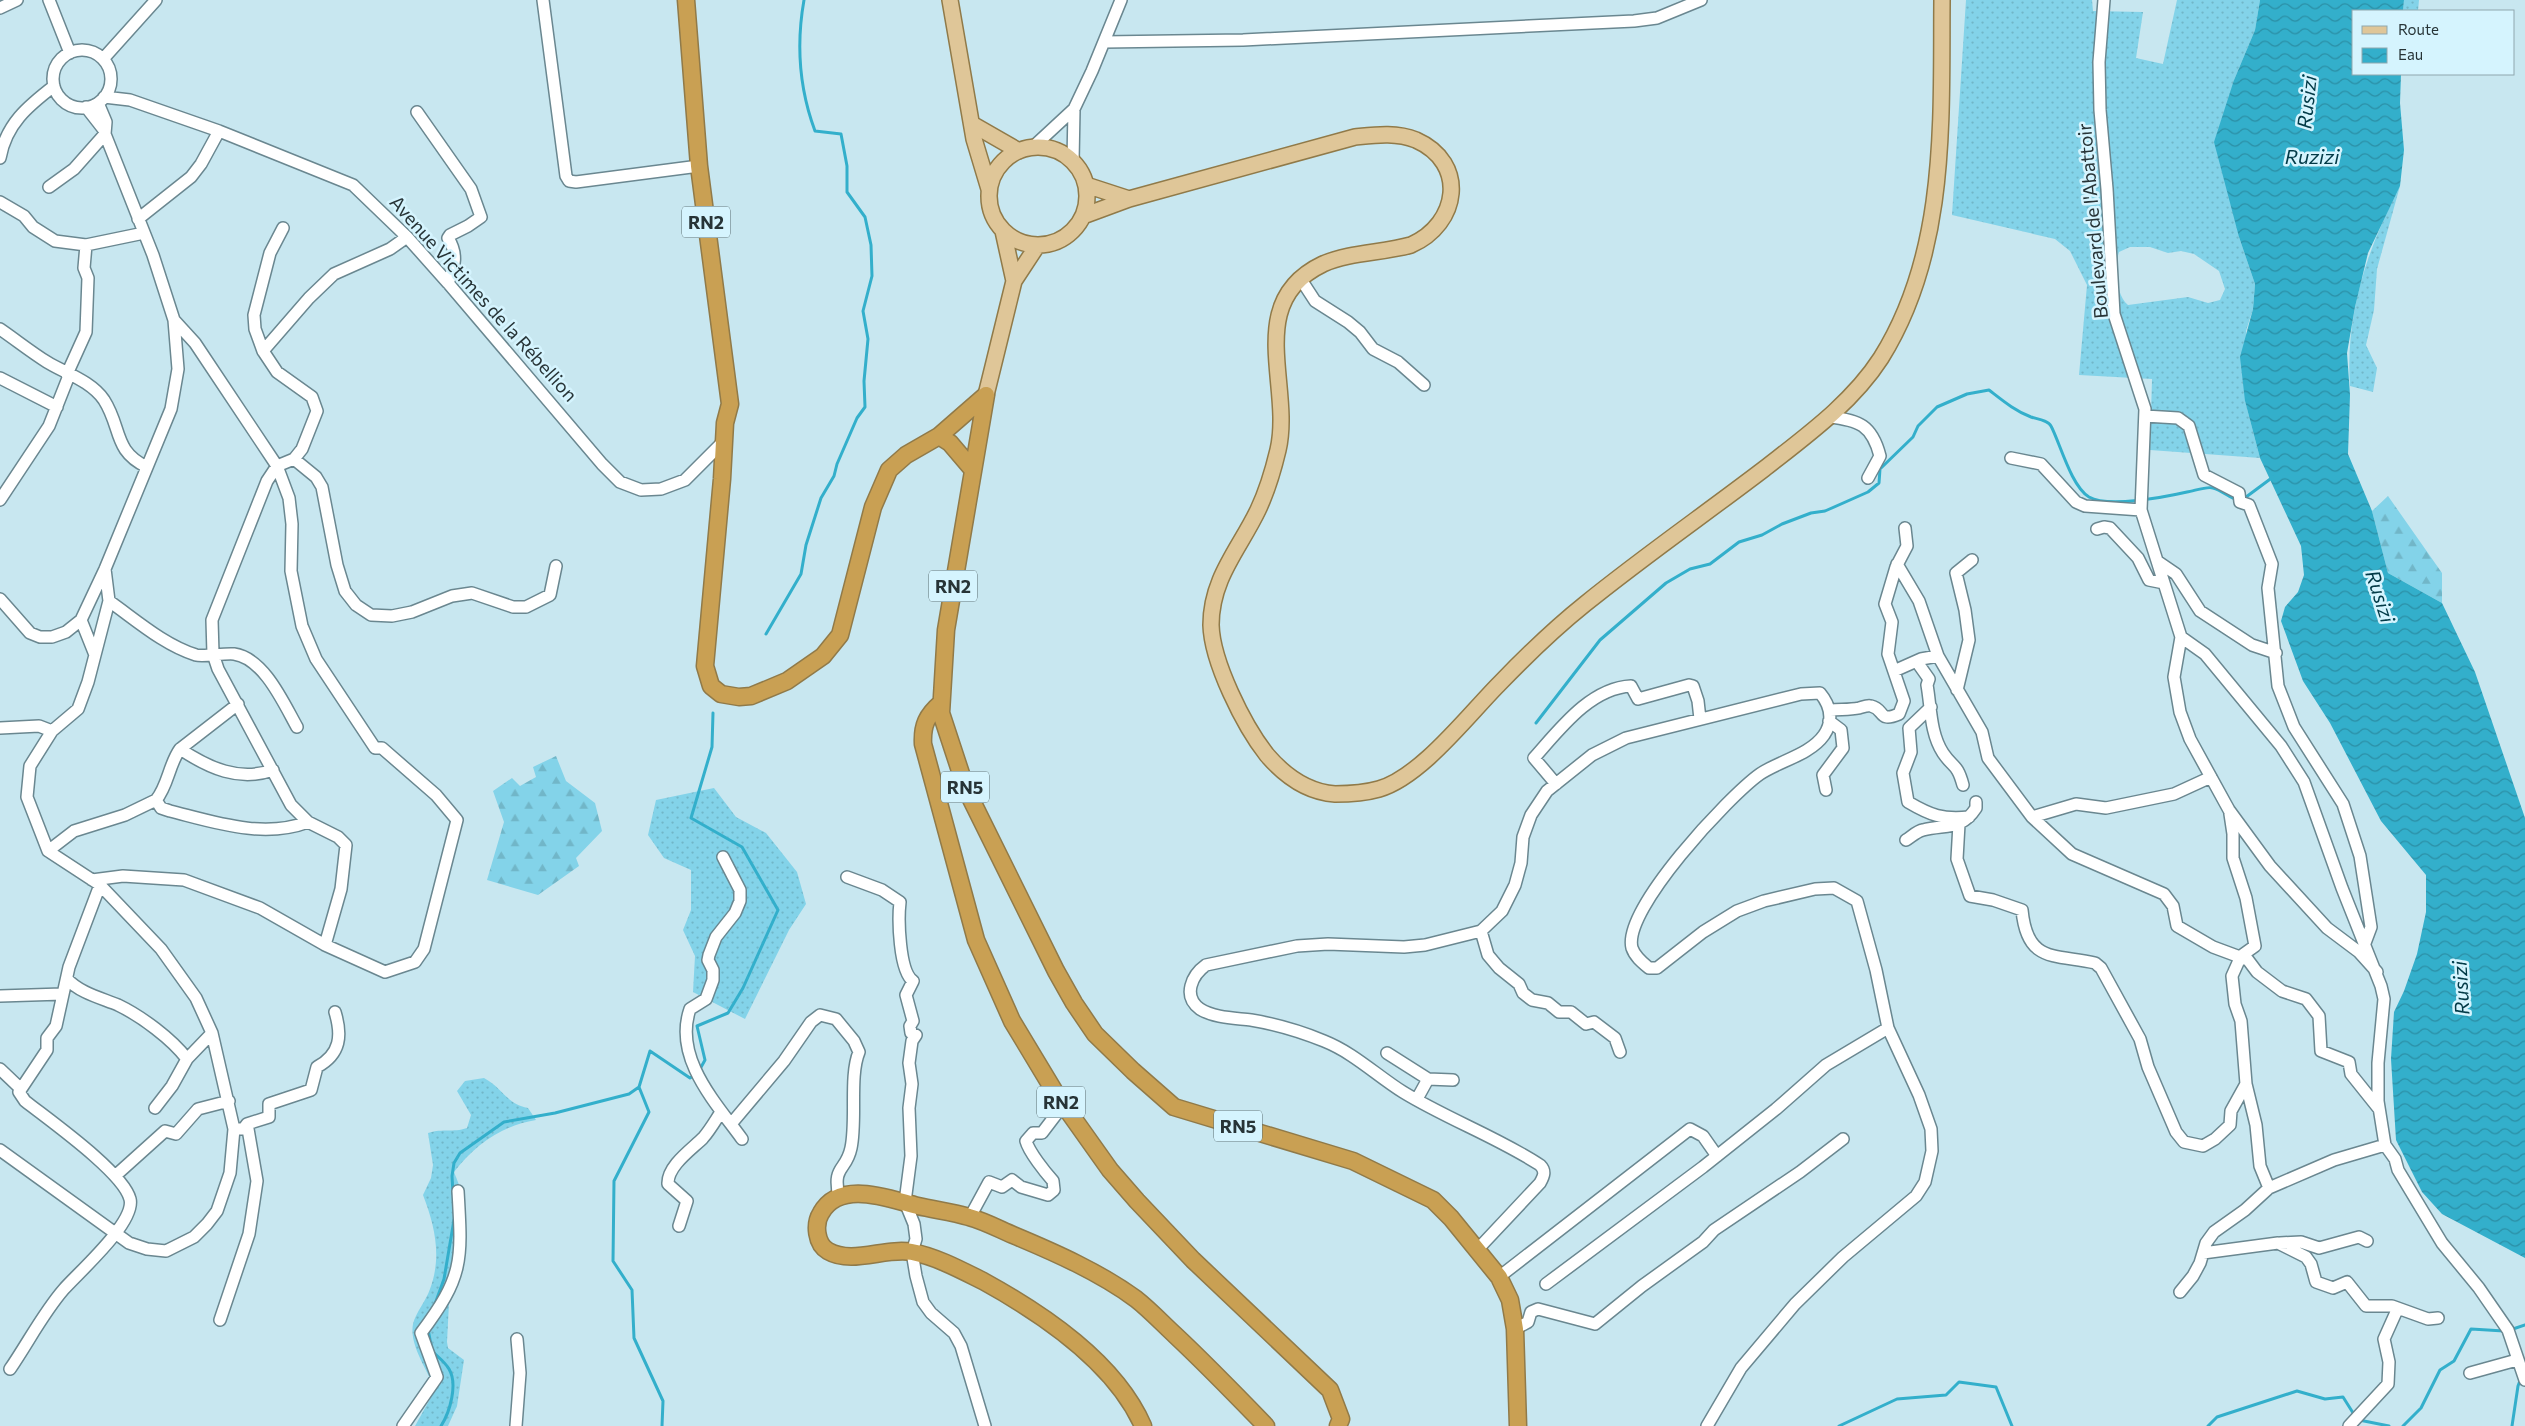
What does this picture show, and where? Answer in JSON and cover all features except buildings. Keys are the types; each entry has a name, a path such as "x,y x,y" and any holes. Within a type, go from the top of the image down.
{"highway":[{"name":"RN2","path":"686,0 699,166 730,404 723,442 722,479 705,666 711,686 720,694 739,697 750,696 787,681 823,656 840,635 857,565 881,484 889,470 896,463 939,436 986,395"},
{"name":"RN2","path":"986,395 946,630 941,704 926,720 923,744 970,923 995,986 1012,1021 1065,1108 1110,1170 1193,1260 1313,1371 1330,1390 1341,1418 1338,1426"},
{"path":"939,436 950,443 973,470"},
{"name":"RN5","path":"941,704 941,713 966,789 1056,971 1074,1004 1095,1034 1133,1071 1174,1106 1353,1161 1433,1200 1478,1249 1499,1277 1510,1300 1515,1329 1518,1426"},
{"path":"1143,1426 1135,1406 1084,1348 1028,1306 932,1257 912,1252 896,1251 838,1256 826,1251 818,1237 816,1223 822,1211 830,1202 839,1197 863,1193 970,1217 1053,1252 1105,1279 1137,1300 1217,1374 1266,1426"}],"main road":[{"path":"950,0 972,124 989,189 990,212 1003,231 1014,280"},
{"path":"1083,216 1129,199 1355,137 1384,134 1416,140 1439,156 1449,175 1450,208 1434,231 1423,240 1411,245 1325,263 1300,278 1287,295 1276,329 1275,354 1281,411 1280,440 1274,467 1257,512 1229,558 1218,585 1211,626 1230,690 1246,725 1260,747 1275,765 1295,782 1324,793 1349,794 1380,789 1410,772 1429,756 1561,624 1829,417 1852,394 1880,358 1908,304 1924,259 1934,206 1940,139 1942,0"},
{"path":"972,124 1026,149 1048,148 1062,153 1081,172 1086,185 1087,199 1083,216 1070,233 1060,240 1037,246 1022,243 1003,231"},
{"path":"989,189 999,166 1026,149"},
{"path":"1086,185 1129,199"},
{"path":"986,395 1014,280 1037,246"}],"street":[{"path":"0,8 17,0"},
{"path":"49,0 70,53"},
{"path":"103,59 156,0"},
{"path":"543,0 566,176 569,181 576,182 699,166"},
{"path":"1073,162 1074,109 1104,42 1120,0"},
{"path":"1104,42 1253,39 1634,21 1656,18 1701,0"},
{"name":"Boulevard de l'Abattoir","path":"2104,0 2100,62 2100,110 2108,189 2114,314 2122,344 2142,396 2145,416 2140,503 2156,561 2181,637"},
{"path":"49,188 74,169 104,132 106,122 101,100 110,86 111,76 103,59 93,52 82,50 70,53 56,66 53,76 54,86 58,96 66,103 86,108 101,100 130,100"},
{"path":"0,158 3,143 15,120 24,109 54,86"},
{"path":"110,86 121,90 130,100"},
{"name":"Avenue Victimes de la Rébellion","path":"130,100 219,131 353,185 407,237 448,282 602,464 620,482 641,490 661,488 685,480 723,442"},
{"path":"0,599 30,633 40,637 52,637 66,632 81,620 105,568 171,409 176,388 178,369 174,320 144,233 104,132 86,108"},
{"path":"1026,149 1074,109"},
{"path":"417,112 470,189 481,217 448,238 455,253 455,266 448,282"},
{"path":"138,219 191,177 201,164 219,131"},
{"path":"0,202 24,216 33,227 55,241 86,245 144,233"},
{"path":"283,228 270,253 254,315 256,329 263,351 277,372 312,398 315,403 315,420 302,449 294,459 277,466 267,482 212,620 213,654 218,669 291,805 308,822 338,836 346,845 340,889 325,945"},
{"path":"263,351 309,298 334,274 390,249 407,237"},
{"path":"0,500 34,452 58,407 68,378 67,374 86,332 88,278 84,268 86,245"},
{"path":"1300,278 1315,301 1348,322 1360,332 1373,350 1398,362 1424,385"},
{"path":"96,883 124,876 184,880 260,908 325,945 385,972 415,962 424,949 457,820 436,795 382,748 375,748 316,659 302,626 297,604 291,570 292,524 289,498 277,466 195,342 174,320"},
{"path":"0,329 67,374 96,390 114,417 126,454 147,467"},
{"path":"0,378 58,407"},
{"path":"2145,416 2178,418 2189,426 2204,475 2239,493 2240,502 2249,505 2272,564 2268,588 2278,686 2284,705 2304,744 2342,804 2360,856 2371,927 2365,943"},
{"path":"1829,417 1858,422 1872,435 1880,456 1868,478"},
{"path":"2010,458 2041,464 2076,502 2085,506 2140,503"},
{"path":"294,459 316,477 322,487 336,565 345,591 356,605 371,615 392,616 412,612 452,596 472,593 513,607 526,607 550,595 556,566"},
{"path":"1830,716 1868,705 1874,706 1883,716 1890,718 1898,714 1904,701 1888,654 1892,622 1884,604 1897,564 1907,546 1905,528"},
{"path":"2097,529 2110,528 2138,558 2149,580 2164,583"},
{"path":"1957,690 1968,640 1965,610 1956,573 1972,560"},
{"path":"2156,561 2176,574 2200,611 2252,645 2276,653"},
{"path":"1897,564 1919,601 1938,656 1982,732 1988,758 2032,817 2072,854 2164,894 2173,906 2177,926 2213,947 2241,956 2248,960 2257,972 2282,991 2306,999 2318,1016 2322,1051 2349,1062 2351,1074 2380,1112"},
{"path":"0,1150 129,1243 147,1249 166,1251 194,1237 218,1211 230,1173 239,1128 212,1033 196,998 162,949 96,883 48,851 27,796 30,766 52,731 78,710 109,600 105,568"},
{"path":"109,600 162,639 198,656 236,654 250,660 272,682 297,728"},
{"path":"81,620 94,655"},
{"path":"2377,972 2359,952 2327,928 2313,914 2270,866 2229,810 2190,739 2176,690 2174,677 2181,637 2206,654 2293,762 2304,782 2377,972 2384,999 2378,1063 2380,1112 2385,1145 2395,1158 2402,1177 2442,1243 2479,1288 2508,1330 2521,1370 2470,1373"},
{"path":"1894,671 1938,656"},
{"path":"1917,662 1928,679 1927,685 1935,735 1943,754 1959,769 1964,785"},
{"path":"1556,784 1534,758 1564,724 1584,706 1608,692 1631,686 1638,699 1689,685 1693,686 1698,701 1700,719"},
{"path":"1478,1249 1540,1183 1544,1176 1544,1169 1531,1158 1416,1099 1346,1052 1323,1040 1267,1024 1235,1019 1199,1008 1192,998 1191,985 1195,973 1206,965 1297,946 1328,944 1404,947 1425,945 1480,931 1502,911 1515,885 1521,863 1523,837 1531,815 1547,791 1592,755 1626,738 1802,694 1820,693 1830,716 1841,730 1843,748 1823,775 1826,790"},
{"path":"48,851 74,831 124,815 156,800 160,795 180,748 238,704"},
{"path":"1931,707 1909,728 1911,752 1903,773 1908,802 1924,813 1956,819 1969,817"},
{"path":"1707,1426 1741,1368 1794,1304 1843,1257 1916,1196 1925,1182 1932,1151 1931,1129 1919,1095 1888,1028 1876,970 1857,901 1834,888 1815,889 1764,901 1737,911 1704,932 1656,968 1649,968 1632,948 1633,932 1644,907 1670,865 1760,774 1813,746 1824,734 1830,716"},
{"path":"0,728 40,726 52,731"},
{"path":"180,748 199,762 235,775 260,775 273,770"},
{"path":"2032,817 2076,804 2106,808 2174,794 2211,777"},
{"path":"156,800 161,808 170,811 245,829 295,827 308,822"},
{"path":"1906,840 1922,830 1959,824 1969,817 1976,808 1976,802"},
{"path":"2229,810 2233,834 2233,858 2246,898 2255,946 2241,956 2232,976 2235,1004 2241,1022 2245,1045 2246,1084 2256,1125 2260,1166 2269,1188"},
{"path":"1959,824 1958,859 1970,896 1993,900 2022,910 2026,931 2032,945 2046,954 2095,963 2101,968 2140,1039 2157,1090 2176,1132 2184,1142 2203,1146 2215,1139 2230,1125 2231,1111 2246,1084"},
{"path":"723,857 740,890 740,901 735,913 716,937 709,954 708,960 713,980 706,999 690,1009 687,1016 688,1051 692,1063 721,1112 742,1139"},
{"path":"846,877 882,890 900,902 897,921 904,954 904,967 908,978 913,981 906,995 913,1021 910,1026 911,1033 916,1035 912,1041 908,1062 912,1084 909,1108 911,1156 905,1202 914,1224 916,1239 912,1252 923,1302 930,1313 954,1333 961,1346 985,1426"},
{"path":"10,1369 63,1290 87,1268 115,1233 129,1211 130,1201 125,1186 20,1097 19,1092 47,1050 47,1038 56,1026 62,994 74,954 83,934 96,883"},
{"path":"1480,931 1488,955 1498,968 1519,984 1532,1000 1548,1003 1560,1012 1571,1012 1586,1024 1594,1022 1615,1038 1620,1052"},
{"path":"67,979 74,986 128,1012 179,1048 187,1059"},
{"path":"0,996 62,994"},
{"path":"239,1128 269,1117 269,1104 311,1090 317,1067 326,1062 340,1041 340,1030 335,1012"},
{"path":"731,1124 784,1061 810,1022 820,1015 836,1019 854,1041 859,1052 851,1149 837,1173 836,1181 839,1197"},
{"path":"1546,1284 1717,1156 1826,1065 1888,1028"},
{"path":"155,1108 172,1086 187,1059 212,1033"},
{"path":"1387,1053 1428,1079 1453,1080"},
{"path":"2,1076 21,1089"},
{"path":"1416,1099 1428,1079"},
{"path":"115,1176 165,1131 176,1134 198,1110 230,1101"},
{"path":"970,1217 989,1182 1002,1187 1012,1180 1022,1187 1048,1195 1054,1190 1053,1181 1038,1165 1036,1157 1026,1141 1033,1133 1042,1133 1058,1112 1065,1108"},
{"path":"679,1226 687,1201 668,1184 668,1180 678,1164 704,1137 721,1112"},
{"path":"220,1320 235,1281 249,1234 257,1181 253,1148 248,1129 239,1128"},
{"path":"1499,1277 1690,1129 1703,1136 1717,1156"},
{"path":"1515,1329 1528,1322 1531,1312 1538,1309 1595,1324 1642,1286 1703,1242 1714,1230 1800,1172 1843,1139"},
{"path":"2180,1292 2193,1276 2206,1243 2214,1232 2245,1210 2269,1188 2334,1160 2385,1145"},
{"path":"403,1426 437,1377 421,1333 443,1304 458,1272 461,1249 458,1191"},
{"path":"2203,1253 2300,1242 2319,1248 2359,1237 2368,1242"},
{"path":"2278,1243 2306,1257 2311,1264 2316,1282 2333,1288 2347,1282 2366,1306 2392,1306 2398,1310 2428,1319 2438,1318"},
{"path":"2349,1426 2388,1384 2389,1362 2384,1339 2398,1310"},
{"path":"516,1426 520,1373 517,1339"}],"green space":[{"path":"1966,0 2092,0 2093,11 2143,12 2136,58 2163,64 2177,0 2260,0 2255,30 2234,80 2239,237 2255,284 2253,309 2246,331 2245,401 2260,458 2150,450 2152,379 2079,375 2087,285 2070,251 2055,239 1952,215","holes":["2130,247 2150,247 2168,253 2181,251 2194,254 2219,271 2225,289 2220,300 2208,303 2188,297 2128,305 2121,295 2117,280 2117,258 2119,252"]},
{"path":"2404,0 2419,0 2418,10 2403,10"},
{"path":"2400,186 2377,269 2374,310 2366,345 2377,368 2373,392 2350,386 2351,334 2355,308 2368,258"},
{"path":"2388,496 2442,573 2442,603 2388,573 2372,511"},
{"path":"556,756 566,781 595,803 602,831 576,858 579,866 538,895 487,880 504,822 493,791 512,778 520,786 536,777 533,767"},
{"path":"714,788 736,817 766,833 797,872 806,904 789,930 745,1019 693,992 695,956 683,930 691,910 691,870 664,858 648,835 656,800"},
{"path":"484,1078 514,1103 528,1108 536,1120 512,1127 490,1138 471,1153 454,1172 463,1195 465,1208 451,1265 447,1342 448,1348 464,1360 457,1406 448,1426 415,1426 435,1390 416,1349 413,1332 414,1320 430,1289 436,1265 434,1230 423,1195 431,1178 433,1165 428,1133 467,1128 471,1115 457,1091 465,1081"}],"water":[{"name":"Ruzizi","path":"2260,0 2404,0 2403,10 2352,10 2352,75 2401,75 2400,103 2404,150 2400,186 2368,253 2355,307 2347,353 2350,395 2348,454 2372,511 2388,573 2442,603 2475,672 2525,818 2525,1258 2442,1214 2422,1192 2396,1140 2391,1059 2394,1012 2404,991 2417,954 2426,912 2426,875 2381,821 2330,723 2303,681 2281,621 2285,607 2298,592 2304,575 2301,546 2260,458 2245,401 2240,357 2253,309 2255,284 2239,237 2214,142 2234,80 2255,30"}],"waterway":[{"path":"766,634 801,574 806,545 821,498 834,476 837,464 857,418 865,407 864,381 868,339 863,311 872,276 871,245 865,217 847,192 847,166 841,134 815,131 805,99 800,66 800,33 804,0"},
{"path":"1536,723 1600,640 1666,583 1690,569 1710,564 1739,542 1762,535 1782,524 1811,513 1825,511 1868,492 1879,483 1880,469 1913,437 1918,426 1937,407 1967,394 1989,390 2020,412 2050,424 2071,474 2089,497 2109,502 2123,502 2210,488 2219,490 2237,500"},
{"path":"2242,500 2273,477"},
{"path":"700,1069 705,1060 697,1026 728,1013 743,988 778,910 742,847 691,818 712,747 713,713"},
{"path":"662,1426 663,1401 634,1338 632,1290 613,1261 614,1181 649,1112 639,1087 650,1051 690,1078 694,1076"},
{"path":"453,1194 452,1176 454,1163 460,1153 504,1122 555,1113 629,1094 639,1087"},
{"path":"435,1304 444,1279 454,1220"},
{"path":"2510,1330 2525,1325"},
{"path":"428,1329 431,1345"},
{"path":"2403,1426 2421,1408 2440,1370 2454,1361 2471,1329 2504,1331"},
{"path":"432,1351 447,1366 452,1375 453,1382 450,1406 441,1426"},
{"path":"2512,1426 2521,1378"},
{"path":"1839,1426 1897,1399 1946,1395 1959,1382 1996,1387 2012,1426"},
{"path":"2208,1426 2217,1417 2297,1391 2325,1399 2343,1397 2355,1416"},
{"path":"2359,1420 2389,1426"}],"water label":[{"name":"Rusizi","path":"2306,102"},
{"name":"Rusizi","path":"2381,596"},
{"name":"Rusizi","path":"2460,988"}]}
